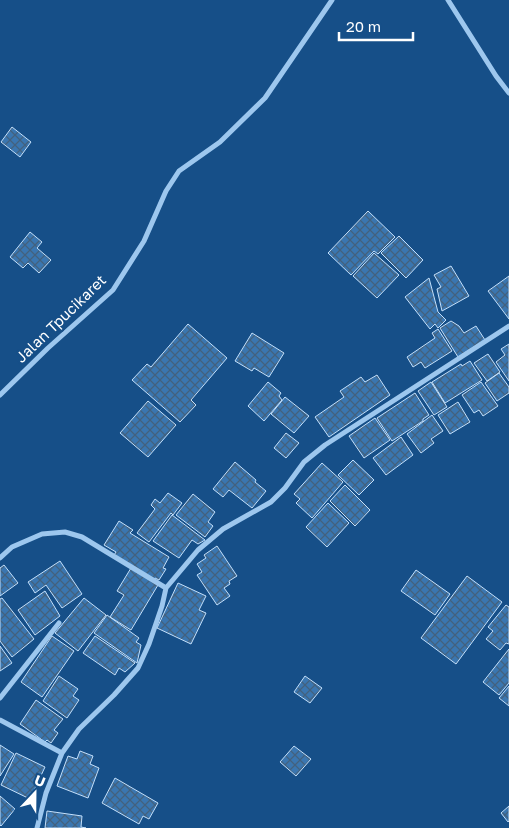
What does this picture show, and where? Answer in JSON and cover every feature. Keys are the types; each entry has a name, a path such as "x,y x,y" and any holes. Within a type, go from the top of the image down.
{"street":[{"name":"Jalan Tpucikaret","path":"0,395 113,290 144,240 166,191 179,171 220,142 266,98 332,0"},
{"path":"448,0 496,76 509,93"},
{"path":"37,828 46,792 62,754 79,729 114,695 138,668 149,644 166,588 198,550 224,529 271,502 285,488 304,462 325,445 509,326"},
{"path":"0,558 12,547 42,534 65,532 82,537 166,588"},
{"path":"0,698 59,623"},
{"path":"0,720 62,754"}],"building":[{"path":"12,127 31,142 20,157 1,142"},
{"path":"368,211 395,237 378,254 374,251 351,275 328,253"},
{"path":"30,232 42,242 37,248 51,260 39,273 28,263 23,268 10,257"},
{"path":"399,236 423,260 406,278 381,253"},
{"path":"374,253 399,275 377,298 353,276"},
{"path":"451,266 469,296 442,311 437,289 441,287 434,275"},
{"path":"509,276 509,319 488,291"},
{"path":"429,278 438,312 446,320 438,328 435,324 430,329 405,297"},
{"path":"451,321 459,326 464,333 476,326 485,340 458,357 440,328"},
{"path":"188,324 227,358 191,400 196,405 180,422 132,380 147,364 151,367"},
{"path":"438,329 452,351 425,368 421,362 413,367 407,357 435,338 432,333"},
{"path":"252,333 284,353 269,377 254,368 252,371 235,361"},
{"path":"509,344 509,381 496,362 505,355 501,349"},
{"path":"488,354 500,372 487,381 474,363"},
{"path":"470,361 482,380 445,403 432,382 461,364 462,366"},
{"path":"499,373 509,387 509,393 497,401 485,383"},
{"path":"377,375 390,395 329,437 315,417 344,397 340,391 361,377 365,382"},
{"path":"268,382 281,393 279,396 282,400 264,421 248,406"},
{"path":"431,382 447,407 434,415 418,391"},
{"path":"481,382 498,406 483,416 479,410 474,413 462,395"},
{"path":"415,393 429,415 392,441 377,418"},
{"path":"285,397 309,416 294,433 271,414"},
{"path":"148,401 176,425 148,457 120,433"},
{"path":"458,402 470,422 450,434 438,415"},
{"path":"432,415 443,431 431,439 434,443 421,453 407,434"},
{"path":"375,418 390,440 364,458 349,436"},
{"path":"286,433 299,443 286,458 274,448"},
{"path":"401,437 413,455 386,475 373,458"},
{"path":"353,460 374,480 359,495 338,475"},
{"path":"235,462 266,491 252,508 229,490 223,497 213,489"},
{"path":"322,463 343,482 312,518 296,503 300,499 294,494"},
{"path":"345,485 370,510 355,526 330,501"},
{"path":"168,493 182,503 173,515 171,513 149,542 137,533 155,509 151,505 155,499 160,503"},
{"path":"193,494 215,512 208,522 213,526 205,537 176,515"},
{"path":"328,503 349,523 327,547 306,527"},
{"path":"172,515 205,540 198,544 192,540 179,558 153,541"},
{"path":"119,521 133,530 130,533 169,557 163,568 166,569 159,580 155,578 154,580 114,555 116,552 104,545"},
{"path":"217,546 237,576 229,581 230,584 224,588 230,596 217,605 197,575 202,572 197,564 206,558 204,555"},
{"path":"60,561 82,594 62,608 46,585 35,593 28,582"},
{"path":"4,565 18,583 0,596 0,568"},
{"path":"131,568 158,585 131,630 110,617 124,595 117,591"},
{"path":"416,570 450,594 435,615 401,591"},
{"path":"467,576 502,602 456,664 421,638"},
{"path":"178,583 206,596 199,610 206,613 191,644 157,628"},
{"path":"45,591 60,616 35,635 18,610"},
{"path":"2,598 34,639 12,657 0,641 0,599"},
{"path":"84,598 106,615 78,651 55,633"},
{"path":"506,605 509,607 509,644 506,643 500,650 486,639 493,631 488,627"},
{"path":"107,615 139,638 136,642 141,645 137,663 94,633"},
{"path":"52,636 74,651 42,697 21,682"},
{"path":"95,636 135,663 125,672 119,668 115,675 83,653"},
{"path":"0,646 12,663 0,671"},
{"path":"509,649 509,683 499,695 483,682"},
{"path":"59,676 78,689 73,696 79,700 67,718 43,701"},
{"path":"305,676 322,688 310,703 294,692"},
{"path":"509,686 509,706 499,698"},
{"path":"36,700 63,719 54,730 58,733 51,743 47,740 45,742 20,724"},
{"path":"0,745 14,754 0,776"},
{"path":"294,746 311,759 296,776 280,762"},
{"path":"80,751 93,756 90,764 99,768 88,798 57,786 68,756 77,759"},
{"path":"16,753 45,767 30,799 1,785"},
{"path":"115,778 158,803 149,819 143,816 139,824 102,803"},
{"path":"0,796 15,809 1,826 0,825"},
{"path":"509,806 509,821 508,822 501,813"},
{"path":"47,811 82,816 81,827 86,828 45,828"}]}
